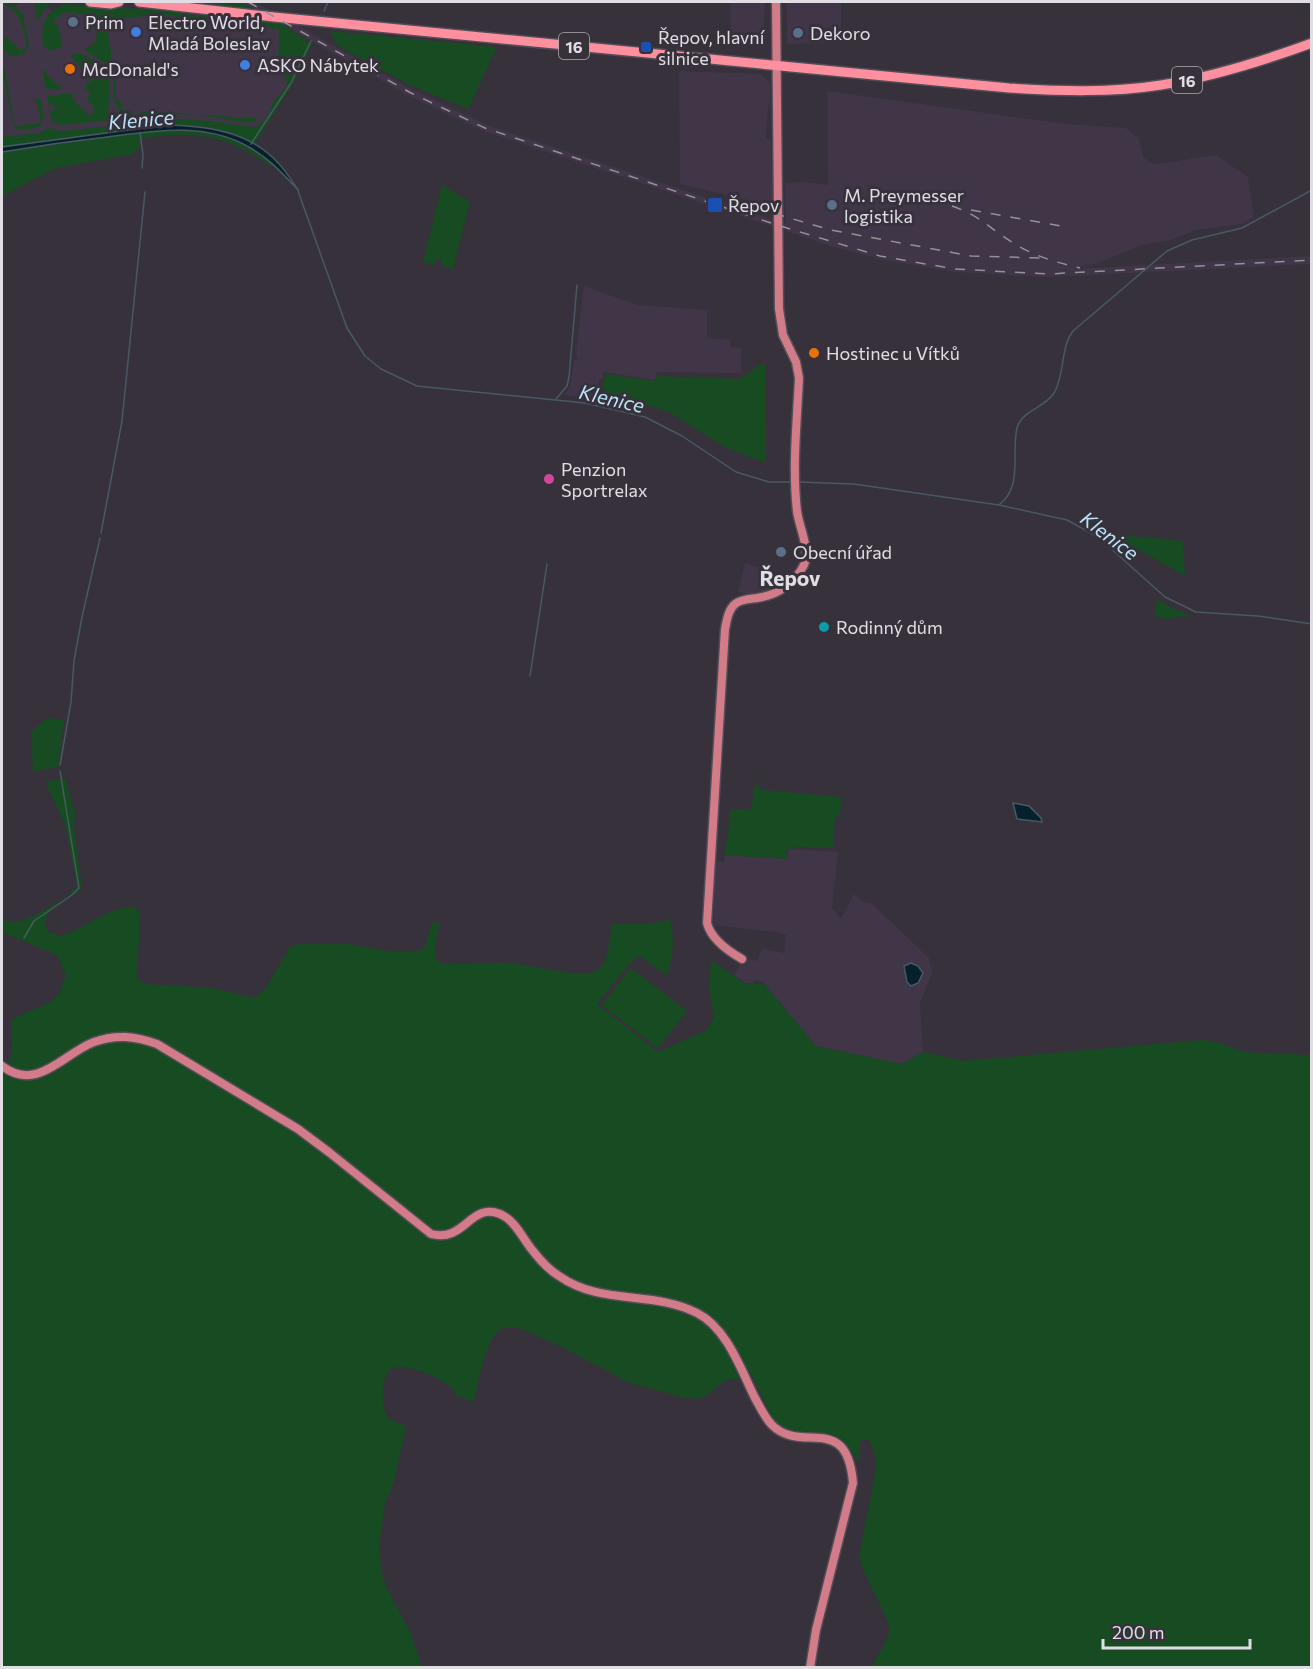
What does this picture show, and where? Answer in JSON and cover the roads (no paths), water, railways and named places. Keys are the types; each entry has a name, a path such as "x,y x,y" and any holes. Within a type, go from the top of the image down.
{"main road":[{"path":"90,2 111,4 119,2"},
{"name":"16","path":"139,2 1009,88 1088,91 1139,88 1179,82 1257,62 1311,44"}],"street":[{"path":"742,959 720,943 707,923 727,617 733,606 741,601 770,596 782,590 797,576 805,562 806,551 799,524 795,489 799,378 796,362 783,335 779,309 776,2"},
{"path":"2,1066 20,1074 42,1073 93,1042 110,1037 140,1038 157,1044 298,1129 431,1234 445,1236 455,1233 480,1214 491,1212 500,1214 511,1220 547,1267 572,1285 607,1296 672,1303 701,1315 727,1342 763,1413 771,1424 792,1436 828,1438 843,1450 849,1461 853,1483 816,1630 810,1668"}],"water":[{"name":"Klenice","path":"166,125 212,129 241,137 268,153 285,170 299,191 275,166 255,150 230,138 196,131 143,132 2,152 2,147"},
{"path":"1013,803 1029,806 1042,822 1017,819"},
{"path":"911,963 918,966 923,973 918,983 911,986 907,982 904,966"}],"waterway":[{"path":"324,11 328,2"},
{"path":"251,144 291,83 311,41"},
{"path":"140,133 142,168"},
{"path":"1000,504 1012,488 1017,428 1024,417 1054,393 1060,378 1066,345 1073,331 1167,251 1192,240 1242,228 1312,190"},
{"name":"Klenice","path":"298,191 347,328 365,356 381,369 417,386 585,403 645,417 682,436 736,472 769,482 793,482"},
{"path":"101,533 122,421 145,192"},
{"path":"556,399 567,386 569,377 577,285"},
{"name":"Klenice","path":"798,482 854,484 999,505 1067,520 1098,537 1165,597 1196,612 1258,616 1312,624"},
{"path":"60,765 71,702 74,661 100,538"},
{"path":"530,676 547,564"},
{"path":"24,938 34,921 79,888 60,771"}],"railway":[{"path":"248,2 411,93 485,128 777,225 880,256 955,269 1048,274 1312,260"},
{"path":"952,206 978,218 1030,252 1080,268"},
{"path":"755,208 831,230 971,256 1040,258"},
{"path":"971,210 1066,227"}],"place":[{"name":"Prim","path":"73,22"},
{"name":"Electro World, Mladá Boleslav","path":"136,32"},
{"name":"Dekoro","path":"798,33"},
{"name":"Řepov, hlavní silnice","path":"646,47"},
{"name":"ASKO Nábytek","path":"245,65"},
{"name":"McDonald's","path":"70,69"},
{"name":"Řepov","path":"715,205"},
{"name":"M. Preymesser logistika","path":"832,205"},
{"name":"Hostinec u Vítků","path":"814,353"},
{"name":"Penzion Sportrelax","path":"549,479"},
{"name":"Obecní úřad","path":"781,552"},
{"name":"Rodinný dům","path":"824,627"}],"district":[{"name":"Řepov","path":"790,577"}]}
